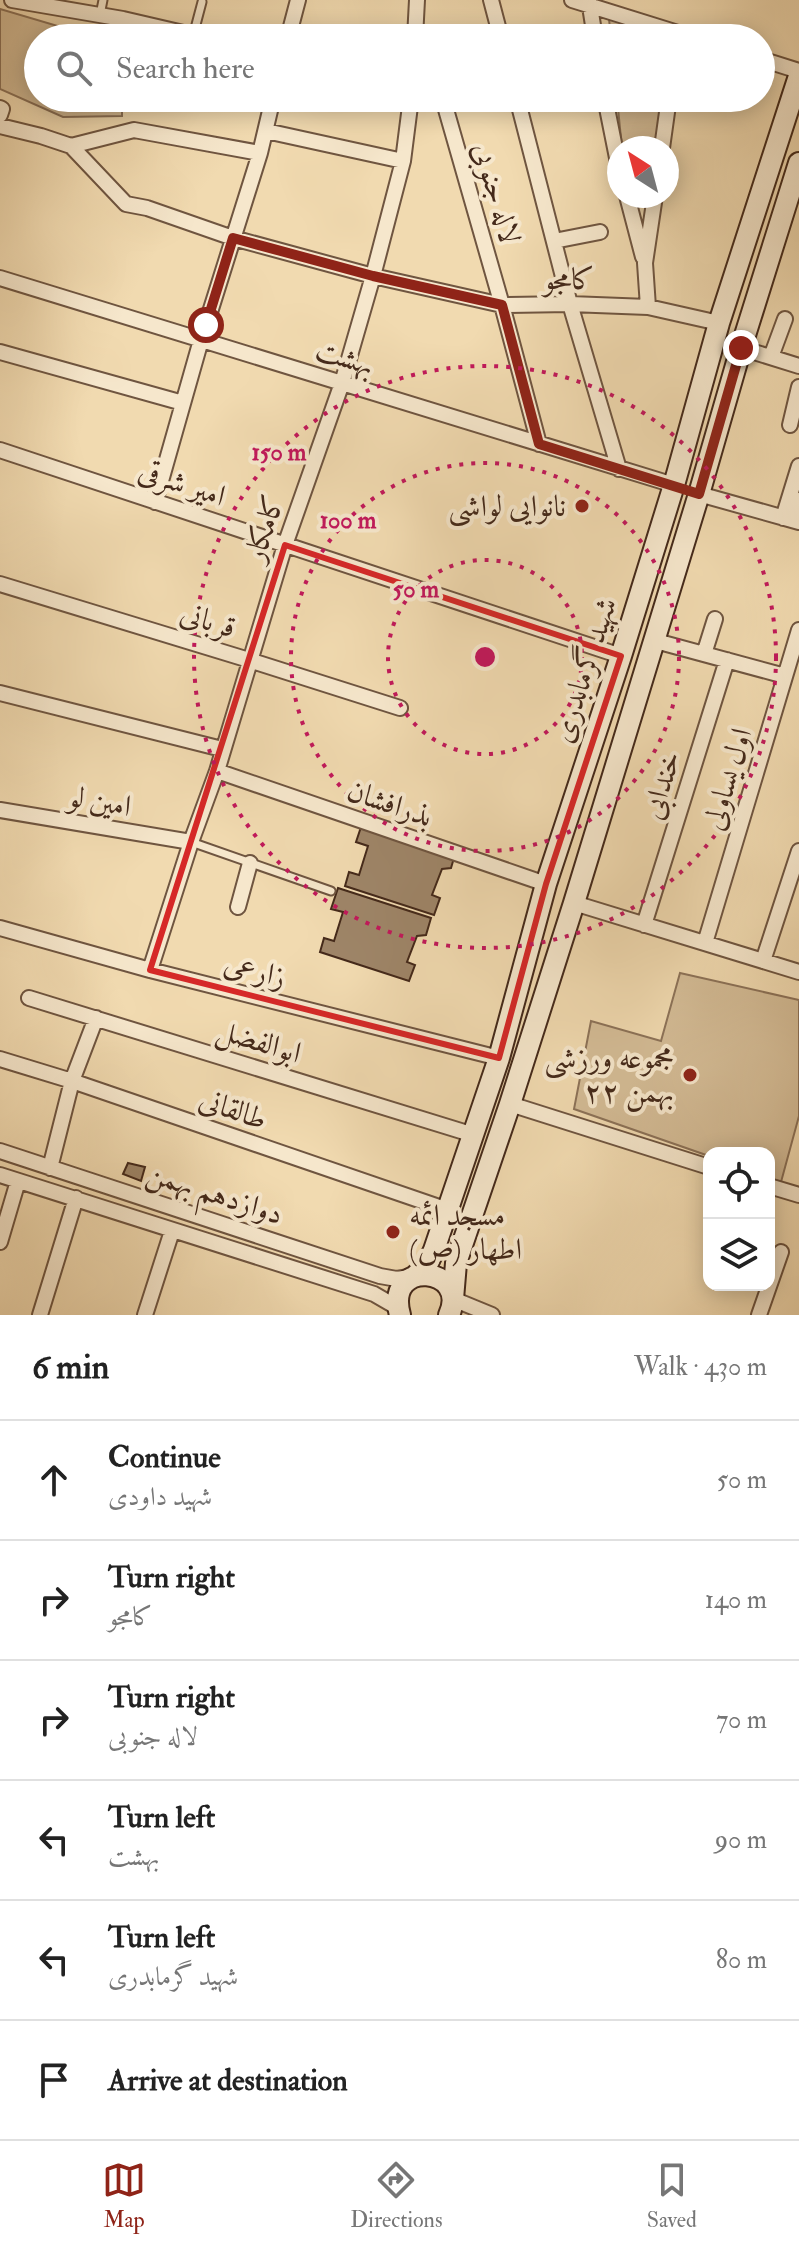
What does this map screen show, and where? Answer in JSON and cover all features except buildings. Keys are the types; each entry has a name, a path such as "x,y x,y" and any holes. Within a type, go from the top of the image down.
{"main road":[{"name":"شهید گرمابدری","path":"400,1315 397,1303 402,1287 427,1265 499,1058 546,884 621,656 674,485 719,323 799,74"},
{"name":"شهید گرمابدری","path":"451,1307 456,1263 574,903 741,348 797,174"},
{"path":"674,485 699,494"},
{"path":"415,1276 440,1278 451,1291 451,1307"}],"street":[{"path":"12,0 102,8 154,24"},
{"path":"292,24 298,0"},
{"path":"416,24 417,0"},
{"path":"491,0 497,24"},
{"path":"572,0 589,3 646,24"},
{"path":"589,3 593,24"},
{"path":"775,65 799,74"},
{"path":"0,108 0,115"},
{"path":"155,502 270,112"},
{"name":"کامکار","path":"150,970 217,771 285,545 342,383 403,161 409,112"},
{"name":"لاله جنوبی","path":"447,112 539,444"},
{"path":"521,112 570,304 619,469"},
{"path":"608,112 613,136"},
{"path":"664,136 667,112"},
{"path":"0,126 71,146 134,130 260,153"},
{"path":"266,131 403,161"},
{"name":"کامجو","path":"71,146 126,204 147,208 233,238 373,276 502,305 648,307 719,323"},
{"path":"630,208 645,263 648,307"},
{"path":"645,263 653,208"},
{"path":"554,241 600,232"},
{"name":"بهشت","path":"0,278 203,333 342,383 674,485"},
{"path":"771,357 785,319"},
{"path":"741,348 799,366"},
{"path":"0,352 183,403"},
{"path":"790,425 799,387"},
{"name":"امیر شرقی","path":"0,450 621,656"},
{"path":"792,520 799,466"},
{"path":"699,494 792,520"},
{"path":"792,520 799,500"},
{"name":"قربانی","path":"0,584 400,708"},
{"path":"704,654 715,619"},
{"name":"اول یساولی","path":"705,943 799,630"},
{"path":"652,640 785,676"},
{"name":"خندابی","path":"644,925 727,660"},
{"path":"0,693 222,749"},
{"name":"بذرافشان","path":"217,771 546,884"},
{"name":"امین لو","path":"0,810 191,842"},
{"path":"763,961 799,851"},
{"path":"238,907 250,863"},
{"path":"574,903 799,972"},
{"name":"زارعی","path":"0,928 150,970 499,1058"},
{"name":"ابوالفضل","path":"29,998 474,1135"},
{"path":"50,1168 72,1081 96,1018"},
{"name":"طالقانی","path":"0,1059 448,1210"},
{"path":"510,1104 703,1165"},
{"name":"دوازدهم بهمن","path":"0,1151 380,1276 397,1279 415,1276"},
{"name":"دوازدهم بهمن","path":"0,1175 374,1294 393,1305 400,1315"},
{"path":"0,1242 18,1181"},
{"path":"775,1188 799,1195"},
{"path":"40,1315 76,1198"},
{"path":"145,1315 172,1231"},
{"path":"759,1315 781,1252"},
{"path":"451,1307 492,1315"}],"lane":[{"path":"199,24 202,2"},
{"path":"191,842 331,891"}],"highlighted area":[{"path":"285,545 621,656 546,884 499,1058 150,970"}],"shaded area":[{"path":"0,9 51,24 24,24 24,100 0,89"},
{"path":"52,112 122,112 122,116 63,117"},
{"path":"618,112 660,112 657,136 621,136"},
{"name":"مجموعه ورزشی ۲۲ بهمن","path":"680,973 799,1000 799,1116 781,1182 775,1180 775,1147 703,1147 703,1154 574,1109 591,1021 661,1041"}],"place":[{"name":"نانوایی لواشی","path":"582,506"},
{"name":"مجموعه ورزشی ۲۲ بهمن","path":"690,1075"},
{"name":"مسجد ائمه اطهار (ص)","path":"393,1232"}],"route":[{"path":"206,325 233,238 373,276 502,305 539,444 699,494 741,348"}]}
